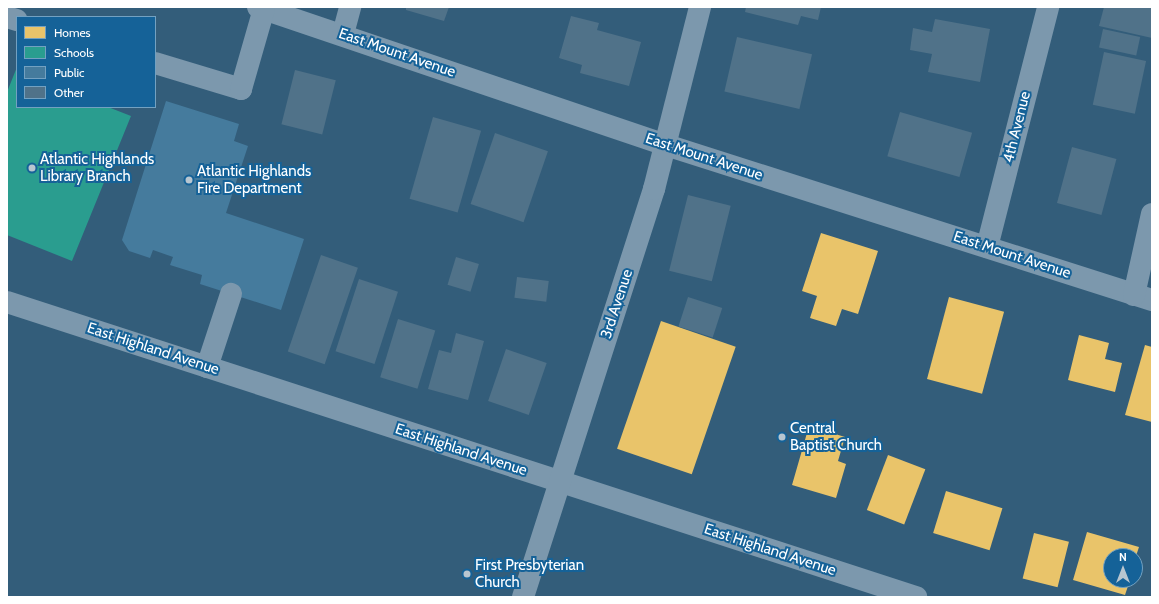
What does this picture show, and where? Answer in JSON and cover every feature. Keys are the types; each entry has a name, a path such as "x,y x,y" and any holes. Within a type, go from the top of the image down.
{"street":[{"path":"343,34 350,7"},
{"name":"3rd Avenue","path":"522,597 654,189 700,7"},
{"name":"4th Avenue","path":"987,247 1048,7"},
{"path":"156,62 241,89 261,8"},
{"name":"East Mount Avenue","path":"261,8 343,34 666,145 1143,298"},
{"path":"1143,298 1152,214"},
{"path":"208,367 231,294"},
{"name":"East Highland Avenue","path":"7,302 916,597"}],"building: Homes":[{"path":"821,233 878,251 858,314 842,309 836,326 810,318 817,296 802,291"},
{"path":"949,297 1004,312 982,394 927,379"},
{"path":"661,321 736,347 692,474 617,449"},
{"path":"1079,335 1109,343 1105,359 1122,363 1115,392 1068,380"},
{"path":"1145,345 1152,347 1152,422 1125,415"},
{"path":"809,426 845,437 838,461 846,464 836,498 792,485"},
{"path":"888,455 925,469 904,524 867,510"},
{"path":"946,491 1002,508 990,550 933,533"},
{"path":"1087,532 1139,547 1103,548 1103,588 1127,588 1125,595 1073,580"},
{"path":"1034,533 1069,542 1058,587 1023,579"}],"building: Schools":[{"path":"16,70 16,108 111,108 131,116 72,261 7,235 7,92"}],"building: Public":[{"name":"Atlantic Highlands Fire Department","path":"166,101 239,124 234,141 248,146 226,213 304,239 281,310 200,284 202,275 170,265 173,257 153,250 150,258 129,251 122,240"}],"building: Other":[{"path":"406,7 449,7 444,21 406,10"},
{"path":"746,7 821,7 818,20 801,16 798,25 745,12"},
{"path":"1104,7 1152,7 1152,38 1099,26"},
{"path":"571,16 599,23 597,30 641,42 629,86 580,73 582,65 559,58"},
{"path":"935,19 990,29 980,82 928,72 932,54 910,50 913,28 932,32"},
{"path":"1103,29 1140,37 1136,55 1099,48"},
{"path":"737,37 812,54 799,109 724,92"},
{"path":"1104,52 1146,61 1135,114 1093,105"},
{"path":"295,70 336,80 322,134 281,124"},
{"path":"900,112 972,133 959,177 887,156"},
{"path":"433,117 481,131 458,212 410,199"},
{"path":"495,133 548,151 524,222 471,204"},
{"path":"1072,147 1116,159 1101,215 1057,203"},
{"path":"688,195 731,206 712,281 669,271"},
{"path":"321,255 358,268 325,364 288,351"},
{"path":"456,257 479,264 470,292 448,285"},
{"path":"517,277 549,281 546,302 514,298"},
{"path":"359,279 398,292 375,364 336,351"},
{"path":"688,297 722,308 713,338 678,326"},
{"path":"398,319 435,330 417,389 380,377"},
{"path":"456,333 484,341 468,400 428,389 439,350 451,353"},
{"path":"506,349 547,363 529,415 488,401"}],"place":[{"name":"Atlantic Highlands Library Branch","path":"32,168"},
{"name":"Atlantic Highlands Fire Department","path":"189,180"},
{"name":"Central Baptist Church","path":"782,437"},
{"name":"First Presbyterian Church","path":"467,574"}]}
